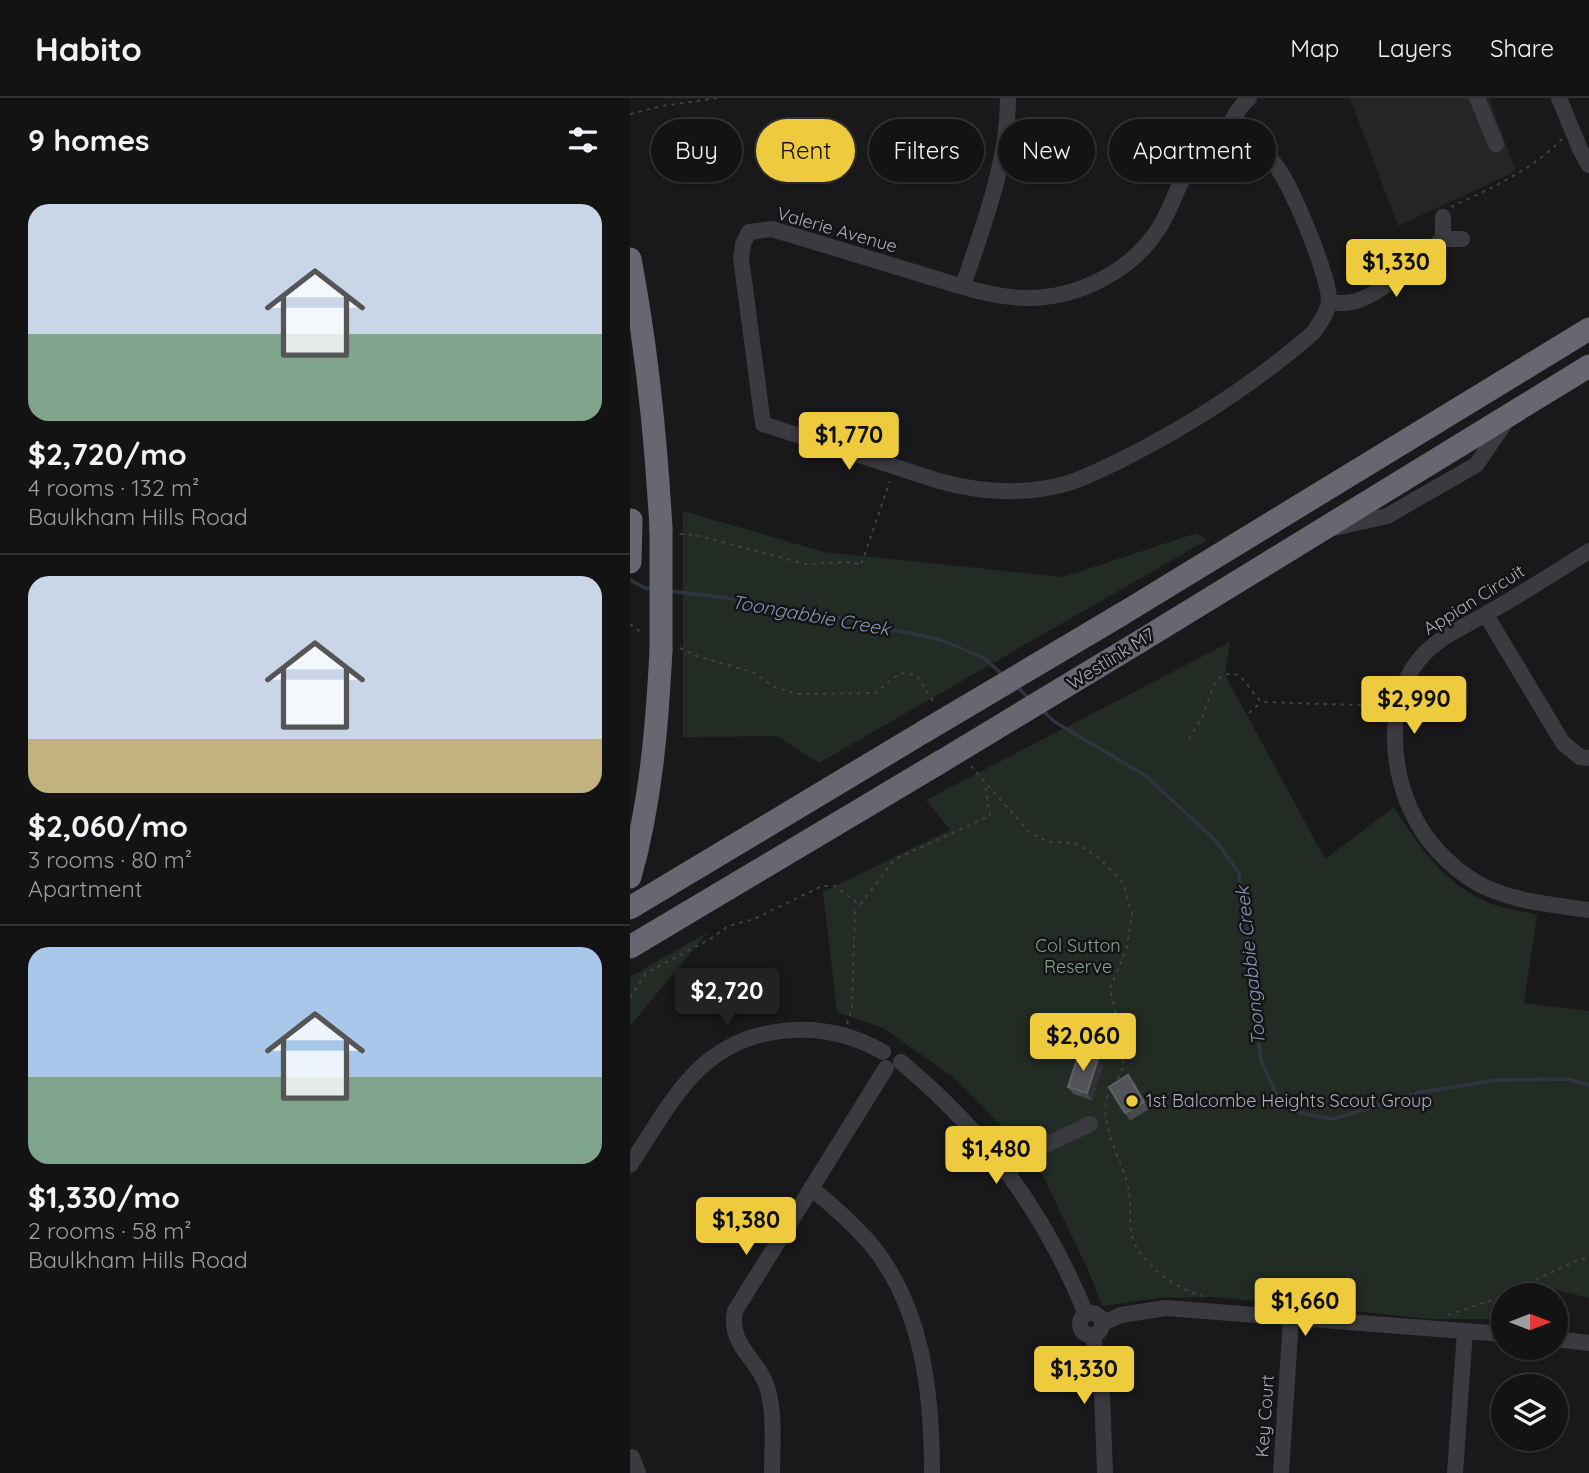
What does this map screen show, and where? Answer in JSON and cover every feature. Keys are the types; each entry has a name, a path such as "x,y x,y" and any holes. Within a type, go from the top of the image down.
{"highway":[{"path":"630,259 648,368 665,532 670,649 641,837 630,877"},
{"name":"Westlink M7","path":"630,908 1122,614 1589,329"},
{"name":"Westlink M7","path":"630,947 1139,642 1589,366"},
{"path":"630,502 630,562"}],"street":[{"path":"1008,98 1002,160 963,286 1003,296 1028,298 1077,290 1103,279 1124,264 1156,233 1167,216 1181,182"},
{"path":"1232,119 1248,98"},
{"path":"1477,98 1496,144"},
{"path":"1559,98 1571,130 1589,165"},
{"path":"1276,164 1285,178 1324,272 1329,303 1350,303 1362,299 1443,239 1462,239"},
{"path":"1443,218 1443,239"},
{"name":"Valerie Avenue","path":"963,286 772,229 749,232 743,244 743,273 763,424 965,488 996,492 1062,485 1092,474 1180,428 1227,398 1313,333 1323,320 1329,303"},
{"name":"Appian Circuit","path":"1589,551 1486,615 1446,636 1425,653 1394,698 1395,736 1405,796 1430,843 1456,868 1484,886 1514,897 1589,910"},
{"path":"1486,615 1563,743 1580,757 1589,758"},
{"path":"630,1165 681,1089 696,1072 723,1050 752,1037 782,1031 811,1029 844,1034 890,1061 958,1113 1008,1171 1059,1254 1086,1314 1080,1322 1081,1330 1086,1334 1121,1315 1166,1308 1491,1333"},
{"path":"772,1473 771,1410 766,1385 756,1363 739,1344 733,1329 733,1319 738,1304 890,1061"},
{"path":"1008,1171 1035,1150 1090,1124"},
{"path":"811,1188 848,1220 871,1245 888,1270 915,1328 925,1365 932,1430 932,1473"},
{"name":"Key Court","path":"1281,1473 1291,1319"},
{"path":"716,1331 733,1329"},
{"path":"1098,1329 1105,1473"},
{"path":"1455,1473 1465,1331"},
{"path":"1568,1340 1589,1343"}],"path":[{"path":"630,114 717,98"},
{"path":"1443,218 1445,209 1511,178 1542,158 1571,130"},
{"path":"665,532 695,535 806,564 851,562 861,565 895,467"},
{"path":"630,624 642,634"},
{"path":"670,649 755,673 772,686 796,694 875,693 891,683 900,673 916,675 939,711"},
{"path":"1189,739 1203,715 1214,684 1222,676 1232,673 1240,676 1261,702"},
{"path":"1249,713 1261,702 1360,705 1394,698"},
{"path":"970,764 1030,833 1048,842 1075,843 1098,857 1123,883 1132,914 1127,947 1110,989 1123,1044 1123,1068 1106,1095 1106,1118 1119,1165 1129,1189 1129,1227 1136,1245 1147,1261 1164,1276 1185,1291 1205,1296"},
{"path":"844,1034 852,1008 855,912 895,859 990,816 985,784"},
{"path":"630,998 646,973 702,944 728,926 754,919 822,886 835,886 860,905"},
{"path":"1528,1283 1577,1259 1589,1258"},
{"path":"1443,1316 1491,1299"}],"shaded area":[{"path":"1350,98 1489,98 1516,171 1398,226"}],"green space":[{"path":"683,511 824,552 1063,577 1197,533 1207,540 819,763 777,736 683,737"},
{"name":"Col Sutton Reserve","path":"1230,642 1225,675 1325,859 1394,807 1423,850 1458,885 1489,903 1537,915 1524,1003 1589,1011 1589,1298 1568,1293 1568,1283 1491,1283 1491,1319 1431,1319 1215,1297 1160,1298 1102,1306 1089,1272 1044,1178 1008,1132 952,1076 883,1028 837,1012 823,892 950,830 926,800"},
{"path":"708,932 634,1021 630,1026 630,977"}],"building":[{"path":"1079,1053 1098,1059 1087,1093 1068,1087"},
{"name":"1st Balcombe Heights Scout Group","path":"1128,1075 1144,1102 1125,1113 1109,1087"}],"waterway":[{"name":"Toongabbie Creek","path":"630,580 645,588 654,589"},
{"name":"Toongabbie Creek","path":"669,591 821,614 941,640 984,658 1003,675"},
{"name":"Toongabbie Creek","path":"1017,687 1029,698"},
{"name":"Toongabbie Creek","path":"1043,711 1055,722 1146,776 1216,841 1239,873 1261,1060 1278,1098 1301,1113 1333,1119 1421,1092 1498,1080 1568,1079 1589,1085"}],"place":[{"name":"1st Balcombe Heights Scout Group","path":"1132,1101"}]}
